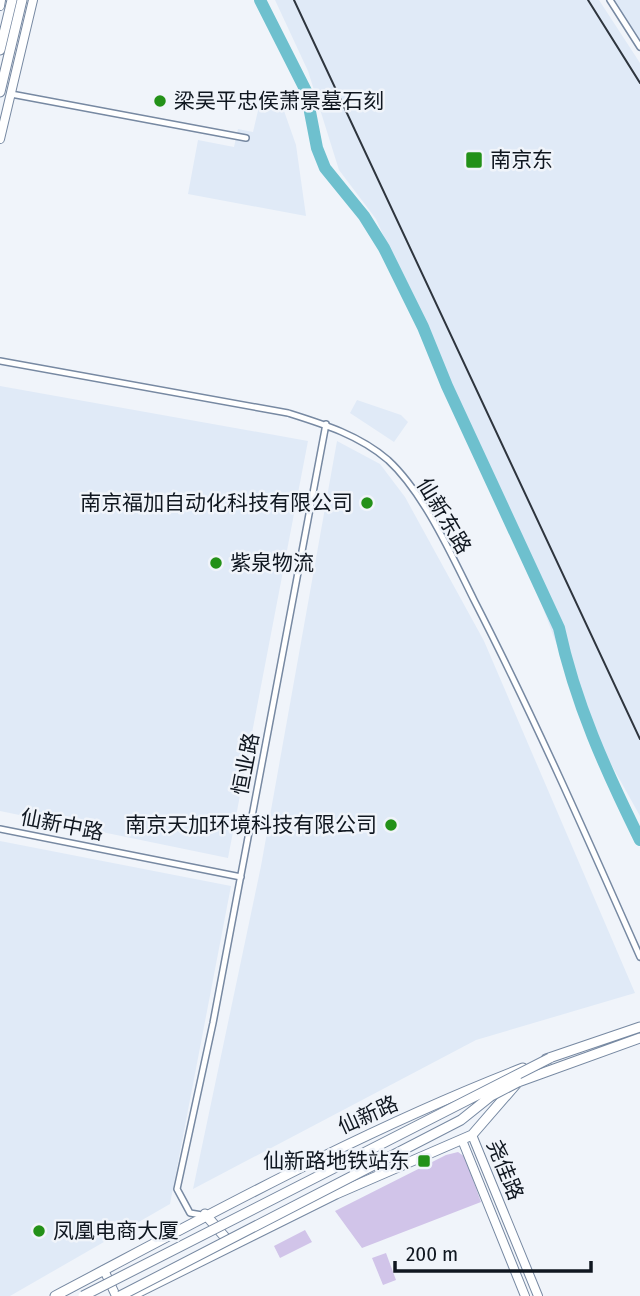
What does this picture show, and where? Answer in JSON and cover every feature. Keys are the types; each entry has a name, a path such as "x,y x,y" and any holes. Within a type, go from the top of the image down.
{"main road":[{"path":"0,6 1,0"},
{"path":"0,50 12,0"},
{"path":"0,92 22,0"},
{"path":"0,139 33,0"},
{"name":"仙新路","path":"55,1296 205,1214 335,1149 475,1086 640,1027"},
{"path":"104,1270 118,1296 461,1120 491,1096 518,1082 640,1038"},
{"name":"仙新路","path":"83,1296 550,1058"},
{"path":"131,1296 336,1194 472,1135 518,1082"},
{"name":"尧佳路","path":"472,1135 538,1296"},
{"name":"尧佳路","path":"462,1140 525,1296"},
{"path":"205,1214 230,1243 239,1243"}],"street":[{"path":"610,0 640,47"},
{"path":"11,94 246,138"},
{"name":"仙新东路","path":"0,360 288,413 326,424 367,445 390,462 416,494 502,655 640,957"},
{"name":"恒业路","path":"205,1214 198,1216 190,1213 177,1189 241,877 326,424"},
{"name":"仙新中路","path":"0,829 241,877"}],"shaded area":[{"path":"275,0 599,0 640,63 640,816 582,712 508,515 376,219 339,170 308,71"},
{"path":"610,0 640,0 640,45"},
{"path":"260,102 283,108 296,145 306,216 188,194 198,140 234,147 238,129 253,132"},
{"name":"紫泉物流","path":"0,386 308,441 228,858 0,811"},
{"path":"357,400 401,415 408,422 394,442 350,413"},
{"path":"337,441 380,464 405,497 484,641 635,993 476,1040 193,1189 261,866"},
{"path":"0,841 231,886 170,1204 10,1296 0,1296"},
{"path":"458,1152 465,1157 481,1202 362,1248 335,1211 446,1155"},
{"path":"305,1230 312,1242 280,1258 274,1246"},
{"path":"386,1253 396,1280 383,1285 372,1258"}],"waterway":[{"path":"260,0 306,91 317,148 325,168 364,216 384,248 423,327 447,386 559,628 583,710 640,840"}],"railway":[{"path":"294,0 640,739"},
{"path":"588,0 640,83"}],"place":[{"name":"梁吴平忠侯萧景墓石刻","path":"160,101"},
{"name":"南京东","path":"474,160"},
{"name":"南京福加自动化科技有限公司","path":"367,503"},
{"name":"紫泉物流","path":"216,563"},
{"name":"南京天加环境科技有限公司","path":"391,825"},
{"name":"仙新路地铁站东","path":"424,1161"},
{"name":"凤凰电商大厦","path":"39,1231"}]}
